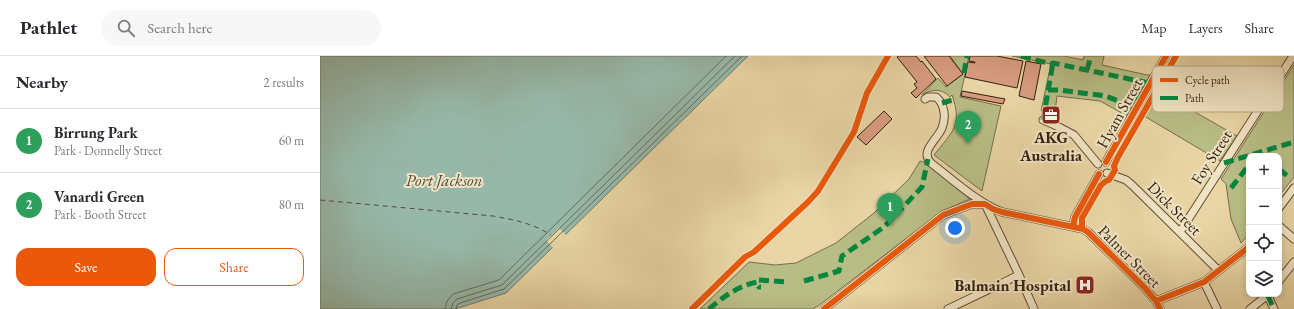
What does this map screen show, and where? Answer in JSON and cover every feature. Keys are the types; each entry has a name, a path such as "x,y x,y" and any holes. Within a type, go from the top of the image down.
{"street":[{"name":"Hyam Street","path":"1160,66 1166,56"},
{"name":"Foy Street","path":"1284,69 1292,56"},
{"name":"Hyam Street","path":"1106,162 1152,81"},
{"name":"Palmer Street","path":"925,99 932,96 936,97 940,100 944,110 942,129 928,149 928,158 937,168 994,209 1002,212 1073,226 1088,232 1144,287 1156,301 1160,309"},
{"name":"Foy Street","path":"1180,232 1256,112"},
{"path":"1043,120 1074,134 1098,164"},
{"path":"1098,164 1106,162 1109,167 1107,173 1103,175 1099,174"},
{"path":"1098,164 1096,170 1099,174"},
{"name":"Dick Street","path":"1107,173 1126,180 1218,270"},
{"path":"1073,226 1075,217 1099,174"},
{"path":"1282,204 1294,188"},
{"path":"824,309 943,215 972,204 985,204 1034,309"},
{"path":"1282,229 1294,239"},
{"path":"1156,301 1204,282 1246,249"},
{"path":"1282,277 1294,262"},
{"path":"948,309 1019,275"},
{"path":"1204,282 1217,309"},
{"path":"1250,309 1265,297"},
{"path":"1269,297 1274,309"}],"green space":[{"path":"950,56 969,56 960,97 1001,106 982,191 934,155 954,128 956,122 955,106 952,95 950,97 940,91 936,90 922,95 938,78 946,87 963,74"},
{"path":"1012,56 1064,56 1083,60 1084,56 1104,56 1102,65 1150,75 1124,120 1120,112 1100,101 1057,96 1054,120 1049,113 1046,111 1041,111 1051,64"},
{"path":"1294,65 1294,177 1282,192 1282,153 1246,153 1246,237 1241,243 1231,219 1226,184 1221,179 1264,112 1284,112 1284,81"},
{"path":"1152,90 1152,112 1195,112 1237,136 1220,161 1139,113"},
{"path":"920,161 926,163 970,199 942,211 818,306 813,309 700,309 749,262 775,265 796,263 836,243 874,213 909,179"}],"water":[{"name":"Port Jackson","path":"320,56 748,56 506,293 455,309 320,309"}],"pier":[{"path":"559,228 566,235 553,248 546,240"}],"building":[{"path":"916,56 921,62 922,61 936,79 916,98 911,93 917,88 914,84 917,82 897,57"},
{"path":"924,56 949,56 963,74 947,86"},
{"path":"970,56 997,56 1023,61 1017,88 965,77 968,62 975,63 969,61"},
{"path":"1026,61 1041,64 1034,100 1019,96"},
{"path":"962,91 1005,99 1003,104 961,96"},
{"path":"884,111 892,119 866,145 857,137"}],"ferry route":[{"path":"320,200 493,216 530,225 551,235"}],"marked path":[{"path":"964,73 967,56"},
{"path":"1021,56 1051,64 1053,63 1144,82 1149,85"},
{"path":"1087,70 1091,56"},
{"path":"1043,120 1053,63"},
{"path":"1048,90 1106,96 1131,106 1144,82"},
{"path":"942,103 956,99"},
{"path":"1224,163 1294,142"},
{"path":"804,281 839,271 842,256 884,227 922,187 928,159"},
{"path":"1231,188 1246,169"},
{"path":"1282,171 1290,178"},
{"path":"759,280 789,282"},
{"path":"709,309 725,296 743,286 757,282 759,287 761,287"},
{"path":"1268,297 1274,309"}],"cycle path":[{"path":"692,309 745,257 754,252 818,191 854,132 867,93 888,56"},
{"path":"1160,66 1166,56"},
{"path":"1170,66 1176,56"},
{"path":"1106,162 1152,81"},
{"path":"1082,228 1082,218 1101,185 1109,180 1115,170 1114,166 1118,157 1152,98"},
{"path":"1073,226 1075,217 1099,174"},
{"path":"824,309 943,215 972,204 985,204 1002,212 1083,229 1088,232 1144,287 1156,301 1160,309"},
{"path":"1156,301 1204,282 1246,249"}],"place":[{"name":"AKG Australia","path":"1051,115"},
{"name":"Vanardi Green","path":"968,144"},
{"name":"Birrung Park","path":"890,226"},
{"name":"Balmain Hospital","path":"1085,285"}]}
